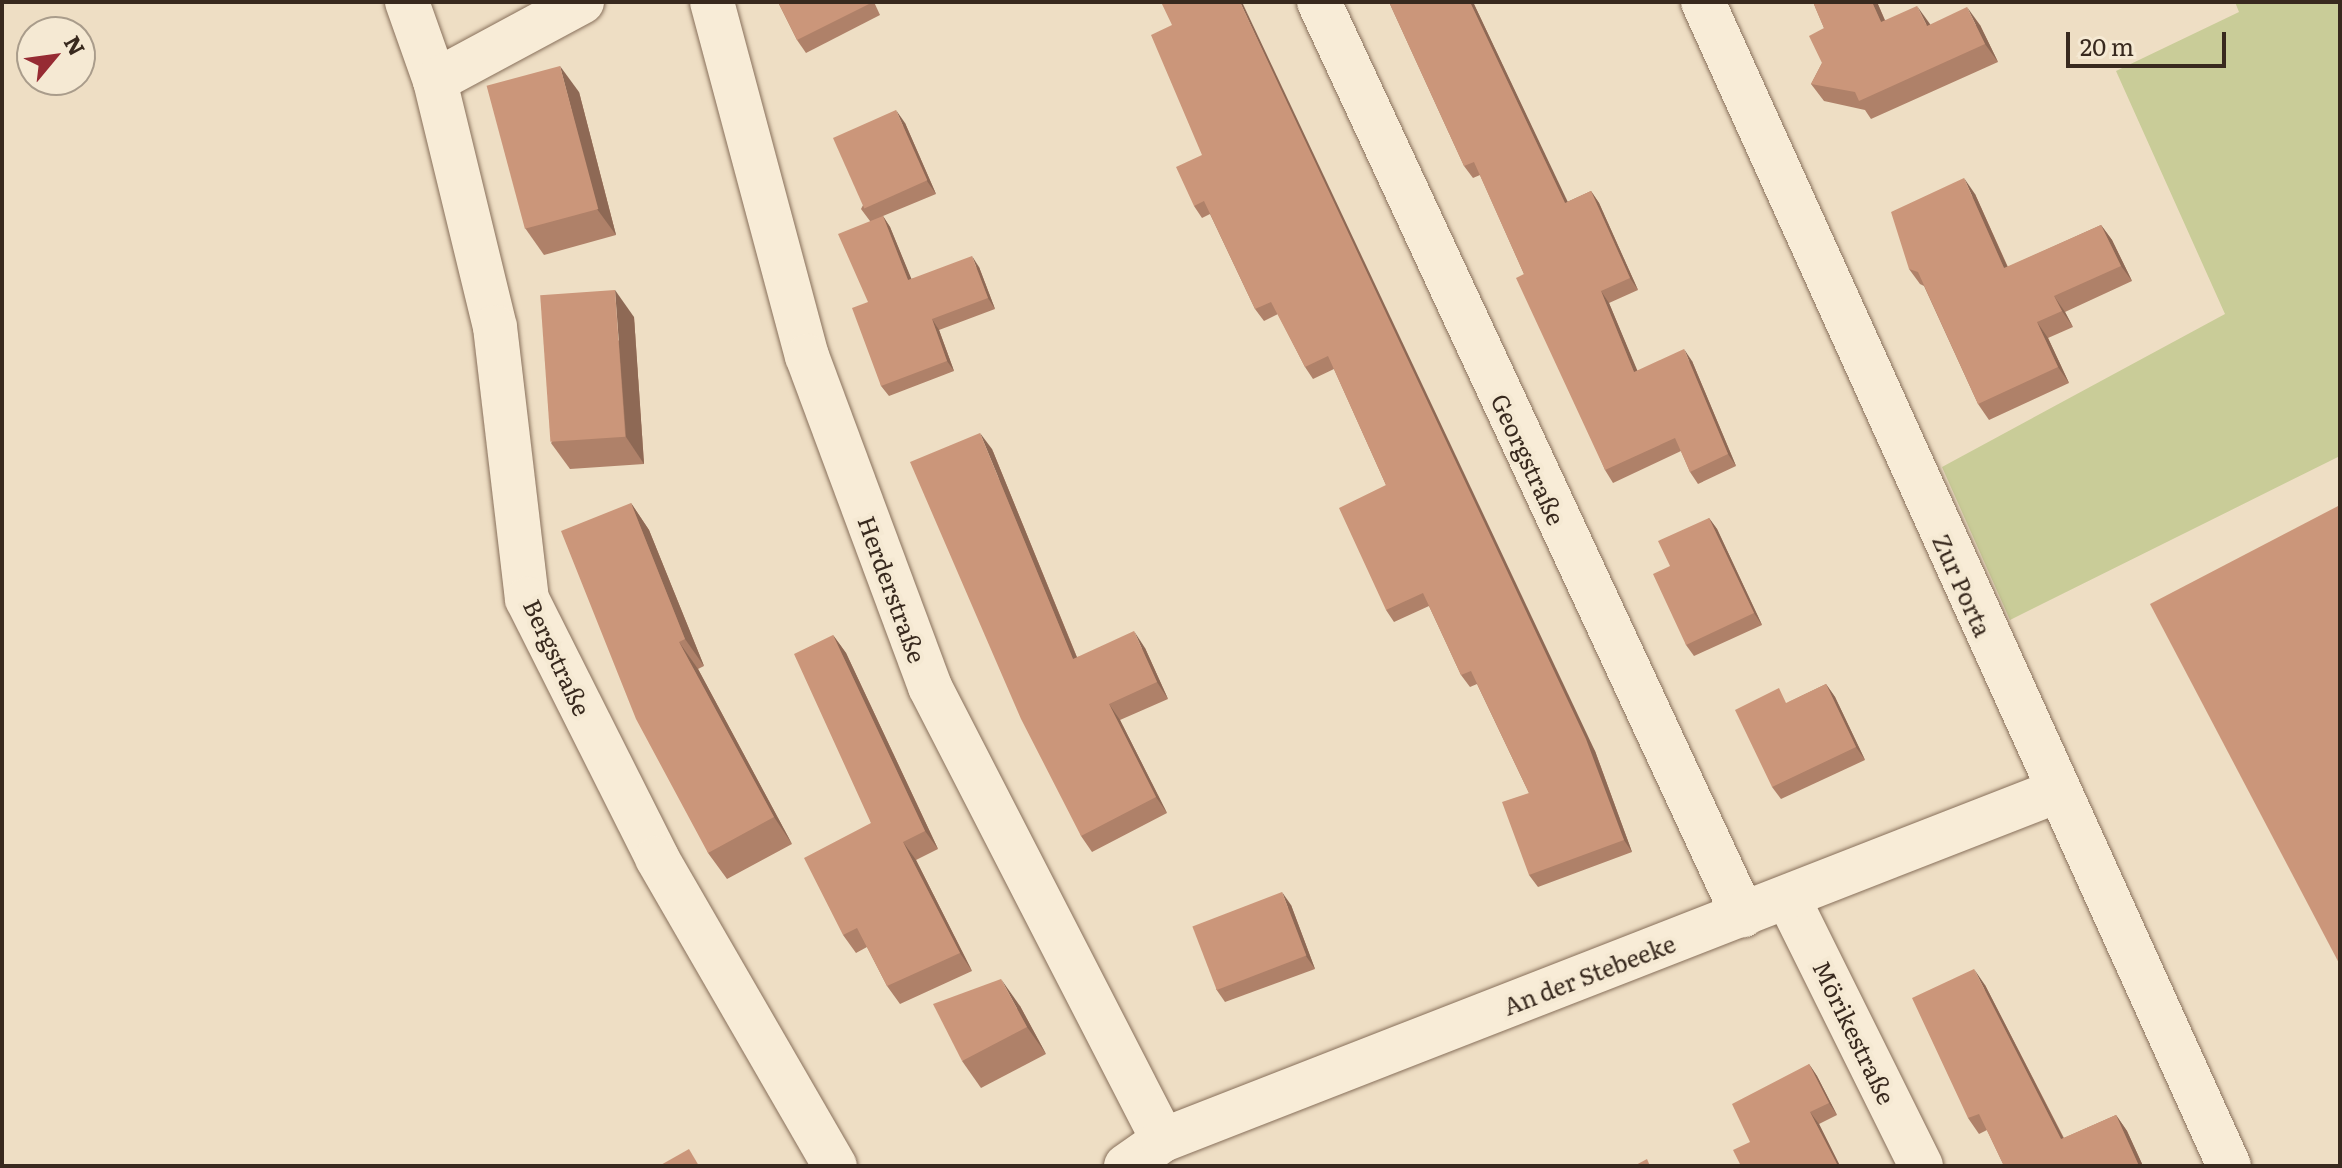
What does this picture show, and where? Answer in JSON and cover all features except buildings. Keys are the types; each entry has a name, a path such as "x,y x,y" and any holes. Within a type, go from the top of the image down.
{"street":[{"name":"Bergstraße","path":"407,2 435,81 495,327 527,599 657,858 835,1166"},
{"path":"435,81 582,2"},
{"name":"Herderstraße","path":"712,2 807,356 930,687 1163,1140"},
{"name":"Georgstraße","path":"1319,2 1743,915"},
{"name":"Zur Porta","path":"1703,2 2229,1166"},
{"name":"An der Stebeeke","path":"1126,1166 1163,1140 2057,791"},
{"name":"Mörikestraße","path":"1788,898 1921,1166"}],"green space":[{"path":"2235,2 2340,2 2340,456 2010,620 1942,467 2225,314 2116,71 2239,12"}]}
